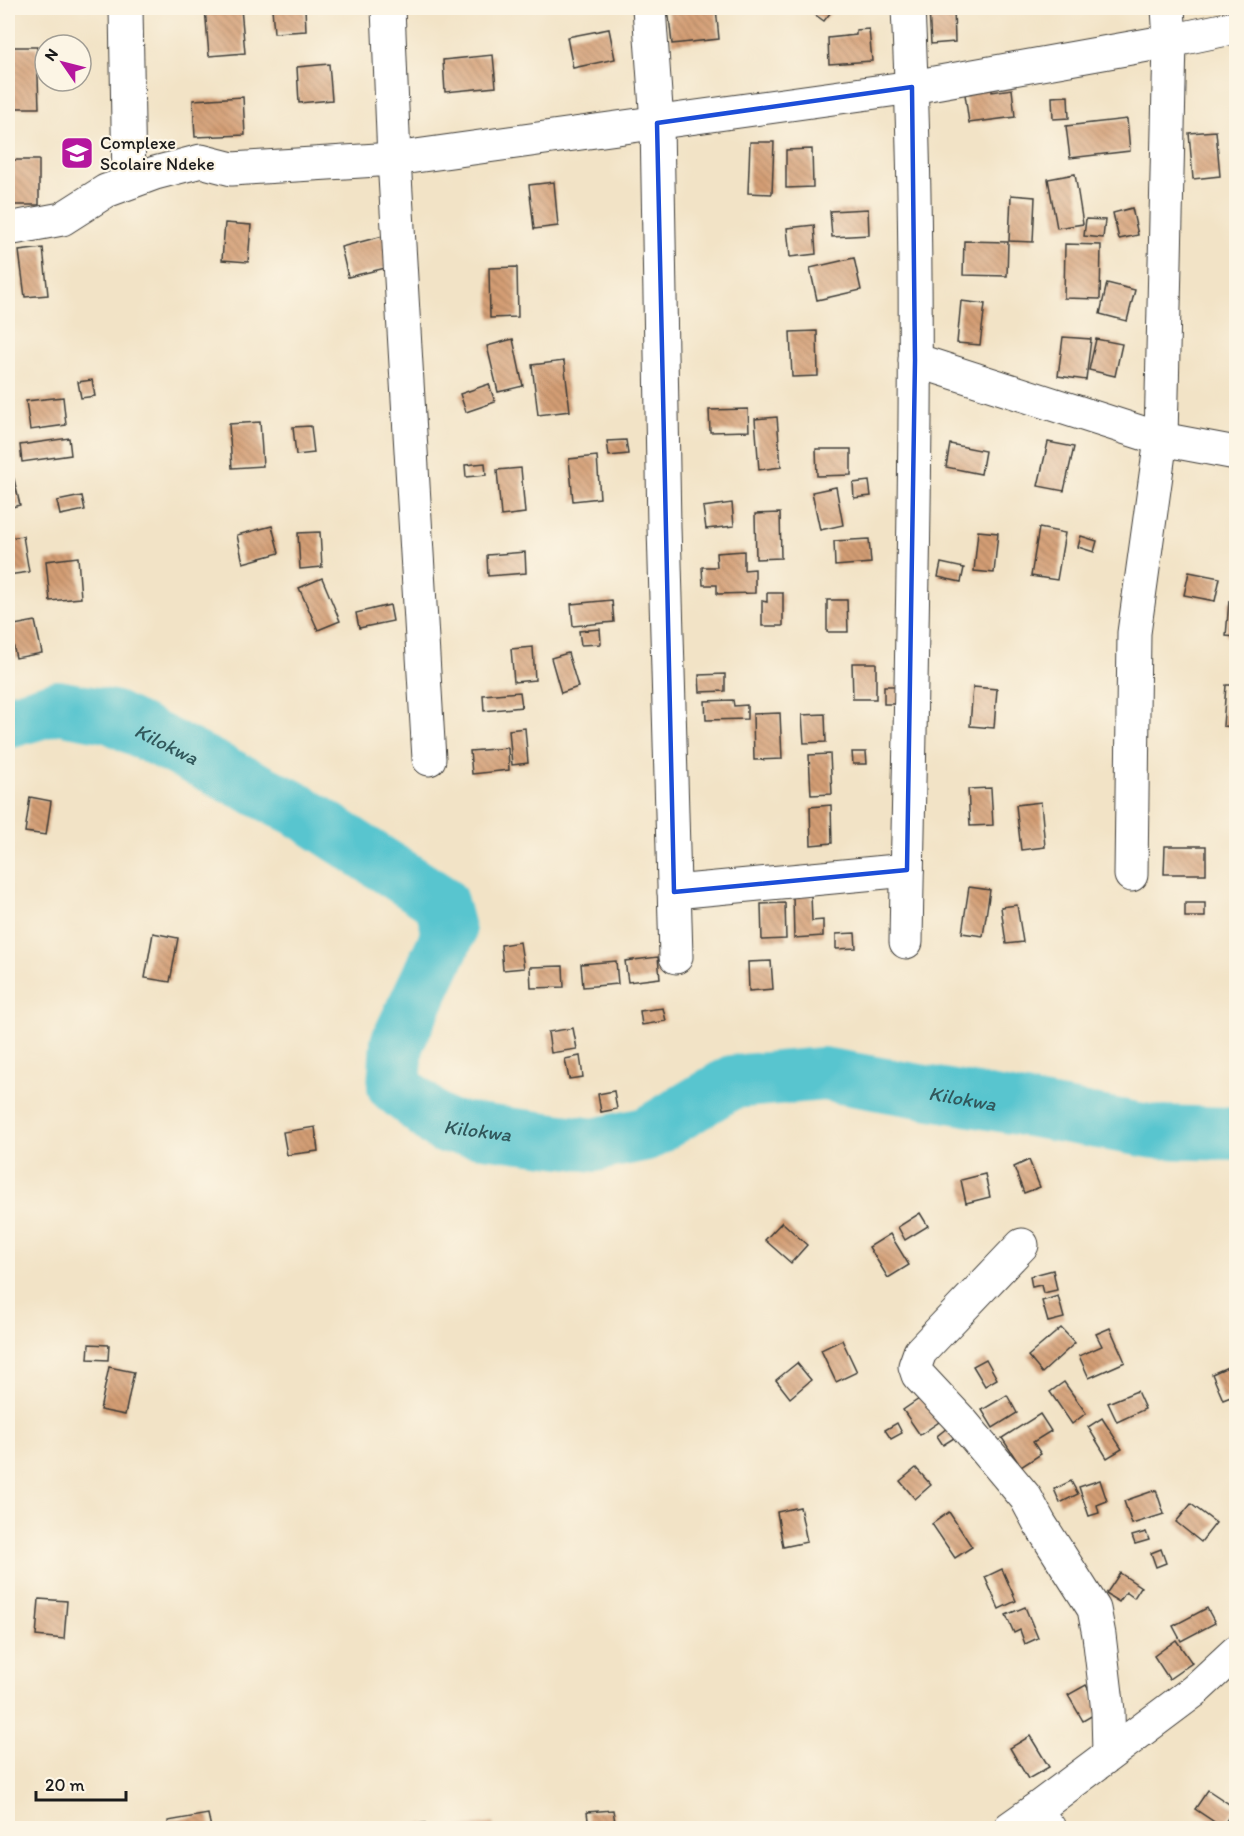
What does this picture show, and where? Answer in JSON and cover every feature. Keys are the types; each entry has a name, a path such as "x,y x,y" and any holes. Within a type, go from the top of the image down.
{"street":[{"path":"126,8 129,182"},
{"path":"388,8 394,159 429,759"},
{"path":"650,8 657,123 664,515 676,957"},
{"path":"906,942 915,360 912,87 908,8"},
{"path":"1131,875 1134,633 1161,439 1170,41 1168,8"},
{"path":"8,229 62,219 106,191 155,173 201,161 232,169 394,159 912,87 1236,27"},
{"path":"915,360 1161,439 1236,453"},
{"path":"674,892 907,870"},
{"path":"1022,1245 920,1352 915,1366 918,1375 963,1423 1026,1498 1094,1609 1108,1710 1109,1754"},
{"path":"1031,1823 1109,1754 1194,1691 1236,1652"}],"highlighted area":[{"path":"912,87 915,360 907,870 674,892 657,123"}],"building":[{"path":"205,8 241,8 245,53 209,56"},
{"path":"272,8 305,8 306,31 274,33"},
{"path":"668,8 716,8 719,39 672,44"},
{"path":"808,8 834,8 824,21"},
{"path":"954,8 955,42 931,44 929,9"},
{"path":"609,29 615,59 573,68 567,37"},
{"path":"869,29 872,61 829,64 828,38 856,35 856,30"},
{"path":"8,47 33,47 33,93 39,93 39,108 8,108"},
{"path":"493,55 496,87 445,92 443,60"},
{"path":"329,64 332,100 299,103 297,67"},
{"path":"991,83 992,92 1012,89 1015,117 969,123 964,87"},
{"path":"1068,96 1069,118 1053,119 1052,97"},
{"path":"243,97 245,135 195,137 193,100"},
{"path":"1127,119 1130,151 1070,158 1066,126"},
{"path":"1216,131 1220,176 1193,179 1189,133"},
{"path":"750,142 774,142 772,194 748,193"},
{"path":"812,149 813,187 786,188 786,150"},
{"path":"10,160 39,160 39,205 10,205"},
{"path":"1075,174 1083,224 1057,228 1048,179"},
{"path":"554,182 558,226 534,229 529,185"},
{"path":"1011,195 1035,197 1033,242 1009,241"},
{"path":"1132,208 1138,235 1119,239 1113,213"},
{"path":"868,209 869,235 832,237 830,211"},
{"path":"1086,219 1105,220 1103,238 1084,236"},
{"path":"225,223 251,225 248,262 222,260"},
{"path":"814,225 816,254 790,257 787,228"},
{"path":"387,235 394,266 348,277 341,247"},
{"path":"964,241 1008,242 1007,276 963,275"},
{"path":"1065,244 1101,245 1100,299 1064,298"},
{"path":"43,248 48,295 25,297 19,251"},
{"path":"854,258 861,290 817,300 810,268"},
{"path":"517,267 518,317 490,318 489,268"},
{"path":"1107,283 1135,290 1127,321 1100,314"},
{"path":"961,301 985,304 980,345 957,343"},
{"path":"817,331 818,376 792,377 790,332"},
{"path":"1063,337 1091,339 1086,380 1058,376"},
{"path":"513,339 523,386 498,392 487,346"},
{"path":"1096,339 1122,344 1115,376 1089,370"},
{"path":"564,361 570,411 538,415 532,365"},
{"path":"92,380 95,396 81,398 78,382"},
{"path":"489,384 495,402 466,412 460,394"},
{"path":"63,397 66,425 30,430 26,401"},
{"path":"748,409 749,431 710,432 709,410"},
{"path":"777,417 781,467 759,470 755,419"},
{"path":"260,422 263,466 232,468 229,424"},
{"path":"311,426 314,453 296,455 293,427"},
{"path":"69,438 71,455 22,462 20,445"},
{"path":"626,440 628,454 609,456 607,441"},
{"path":"1048,442 1074,447 1064,491 1038,486"},
{"path":"950,444 985,451 981,474 946,467"},
{"path":"816,449 851,449 851,475 817,476"},
{"path":"597,456 600,498 573,501 569,459"},
{"path":"485,463 486,475 466,477 465,465"},
{"path":"521,468 525,513 501,516 497,470"},
{"path":"14,479 20,505 8,508 8,481"},
{"path":"869,481 871,496 854,498 853,483"},
{"path":"836,487 843,525 820,530 812,492"},
{"path":"82,496 85,510 60,515 57,501"},
{"path":"732,503 734,526 706,529 703,507"},
{"path":"780,513 781,558 756,559 755,514"},
{"path":"272,526 279,553 243,563 237,535"},
{"path":"1039,528 1065,533 1057,580 1031,576"},
{"path":"978,531 998,533 994,573 974,571"},
{"path":"320,532 322,567 300,569 298,533"},
{"path":"23,536 29,572 8,575 8,538"},
{"path":"1081,536 1097,541 1094,552 1078,547"},
{"path":"869,539 871,563 835,566 834,541"},
{"path":"744,551 744,570 755,569 755,593 717,594 717,585 703,585 702,567 717,567 716,553"},
{"path":"525,552 526,573 488,576 487,555"},
{"path":"78,557 81,598 50,601 46,561"},
{"path":"941,563 964,568 961,582 938,577"},
{"path":"1189,572 1220,578 1215,601 1184,595"},
{"path":"322,578 340,621 318,630 299,588"},
{"path":"767,593 783,593 783,626 762,626 762,601 767,602"},
{"path":"612,600 614,622 573,626 571,604"},
{"path":"827,600 847,600 848,632 827,632"},
{"path":"1229,601 1236,601 1236,637 1226,636"},
{"path":"390,605 393,621 359,628 356,613"},
{"path":"35,621 42,653 16,658 9,626"},
{"path":"600,629 601,644 581,645 579,631"},
{"path":"533,647 535,680 514,682 511,649"},
{"path":"568,653 578,687 561,693 551,658"},
{"path":"852,663 876,663 876,699 853,699"},
{"path":"725,674 725,691 700,692 699,675"},
{"path":"1226,685 1236,685 1236,727 1223,726"},
{"path":"884,686 902,686 902,704 884,704"},
{"path":"973,687 997,689 994,728 970,726"},
{"path":"520,692 522,707 484,711 483,695"},
{"path":"733,700 734,706 747,705 747,719 706,720 705,701"},
{"path":"780,713 782,759 754,760 753,714"},
{"path":"825,714 826,742 804,743 802,715"},
{"path":"525,728 528,763 512,765 509,730"},
{"path":"508,748 509,770 472,774 470,751"},
{"path":"852,752 866,752 867,764 853,764"},
{"path":"830,754 832,794 811,795 809,755"},
{"path":"991,788 993,825 970,826 968,789"},
{"path":"30,797 51,801 46,835 25,832"},
{"path":"1041,802 1045,847 1021,850 1016,805"},
{"path":"831,805 832,843 811,845 810,807"},
{"path":"1165,846 1206,846 1206,874 1164,874"},
{"path":"969,887 990,890 983,936 962,933"},
{"path":"811,895 812,921 823,920 823,936 794,938 793,896"},
{"path":"785,903 786,939 762,940 761,904"},
{"path":"1185,903 1205,903 1205,917 1185,917"},
{"path":"1017,905 1023,942 1006,944 1001,907"},
{"path":"153,933 178,938 170,982 145,978"},
{"path":"855,933 856,948 836,949 836,934"},
{"path":"520,942 524,968 503,970 501,945"},
{"path":"658,957 660,978 628,982 625,961"},
{"path":"616,961 618,984 583,987 581,964"},
{"path":"771,961 773,989 749,991 748,962"},
{"path":"563,966 564,987 531,988 530,967"},
{"path":"663,1008 666,1021 642,1025 640,1011"},
{"path":"573,1028 577,1049 551,1053 548,1032"},
{"path":"580,1056 583,1077 569,1079 565,1059"},
{"path":"614,1091 617,1109 601,1112 598,1094"},
{"path":"315,1127 318,1151 287,1155 283,1132"},
{"path":"1029,1160 1040,1187 1024,1193 1014,1167"},
{"path":"985,1174 990,1197 966,1203 961,1180"},
{"path":"920,1213 928,1226 905,1240 898,1227"},
{"path":"782,1222 807,1245 791,1263 765,1240"},
{"path":"890,1234 909,1265 888,1278 869,1247"},
{"path":"1053,1270 1057,1290 1043,1293 1041,1285 1032,1287 1030,1276"},
{"path":"1058,1296 1064,1318 1048,1322 1042,1301"},
{"path":"1061,1328 1075,1343 1042,1373 1028,1356"},
{"path":"1110,1328 1125,1362 1089,1378 1079,1356 1102,1346 1096,1334"},
{"path":"842,1340 857,1372 836,1382 821,1350"},
{"path":"89,1344 109,1345 108,1360 88,1359"},
{"path":"986,1359 997,1379 985,1386 973,1366"},
{"path":"797,1363 811,1380 790,1398 776,1380"},
{"path":"1230,1366 1236,1381 1236,1395 1223,1400 1212,1374"},
{"path":"109,1367 134,1372 125,1415 100,1410"},
{"path":"1064,1382 1086,1413 1072,1424 1050,1392"},
{"path":"1137,1391 1145,1409 1117,1422 1108,1403"},
{"path":"1007,1395 1017,1413 993,1428 982,1410"},
{"path":"922,1397 939,1422 920,1435 903,1410"},
{"path":"1040,1414 1051,1431 1033,1442 1041,1454 1021,1467 1002,1438"},
{"path":"1102,1418 1122,1449 1107,1458 1088,1427"},
{"path":"897,1423 902,1433 891,1439 885,1430"},
{"path":"947,1428 954,1438 943,1445 937,1436"},
{"path":"916,1468 931,1485 915,1499 900,1481"},
{"path":"1100,1480 1107,1501 1097,1505 1099,1513 1089,1516 1079,1487"},
{"path":"1071,1481 1078,1494 1060,1503 1054,1489"},
{"path":"1156,1490 1164,1514 1132,1524 1124,1501"},
{"path":"1191,1504 1216,1523 1201,1542 1176,1522"},
{"path":"800,1507 807,1542 783,1547 777,1512"},
{"path":"949,1512 972,1547 955,1558 932,1524"},
{"path":"1146,1532 1149,1540 1135,1544 1132,1536"},
{"path":"1161,1549 1166,1563 1156,1567 1151,1553"},
{"path":"1002,1569 1016,1601 999,1609 985,1577"},
{"path":"1120,1573 1141,1587 1134,1598 1126,1592 1119,1602 1106,1594"},
{"path":"39,1599 67,1601 64,1639 36,1636"},
{"path":"1025,1607 1038,1638 1025,1644 1020,1630 1014,1633 1006,1615"},
{"path":"1207,1608 1215,1623 1181,1641 1173,1626"},
{"path":"1176,1640 1192,1663 1169,1679 1154,1656"},
{"path":"1086,1685 1100,1711 1083,1721 1068,1695"},
{"path":"1030,1736 1049,1767 1028,1779 1010,1748"},
{"path":"1208,1790 1235,1808 1222,1827 1195,1809"},
{"path":"613,1810 616,1828 589,1828 587,1812"},
{"path":"208,1814 211,1828 169,1828 168,1821"},
{"path":"425,1823 425,1828 389,1828 389,1827"},
{"path":"493,1823 494,1828 462,1828 462,1827"}],"waterway":[{"name":"Kilokwa","path":"8,722 58,707 112,717 297,809 441,902 449,933 397,1043 394,1086 443,1126 594,1145 646,1134 732,1082 823,1074 1155,1132 1236,1134"}],"place":[{"name":"Complexe Scolaire Ndeke","path":"77,153"}]}
